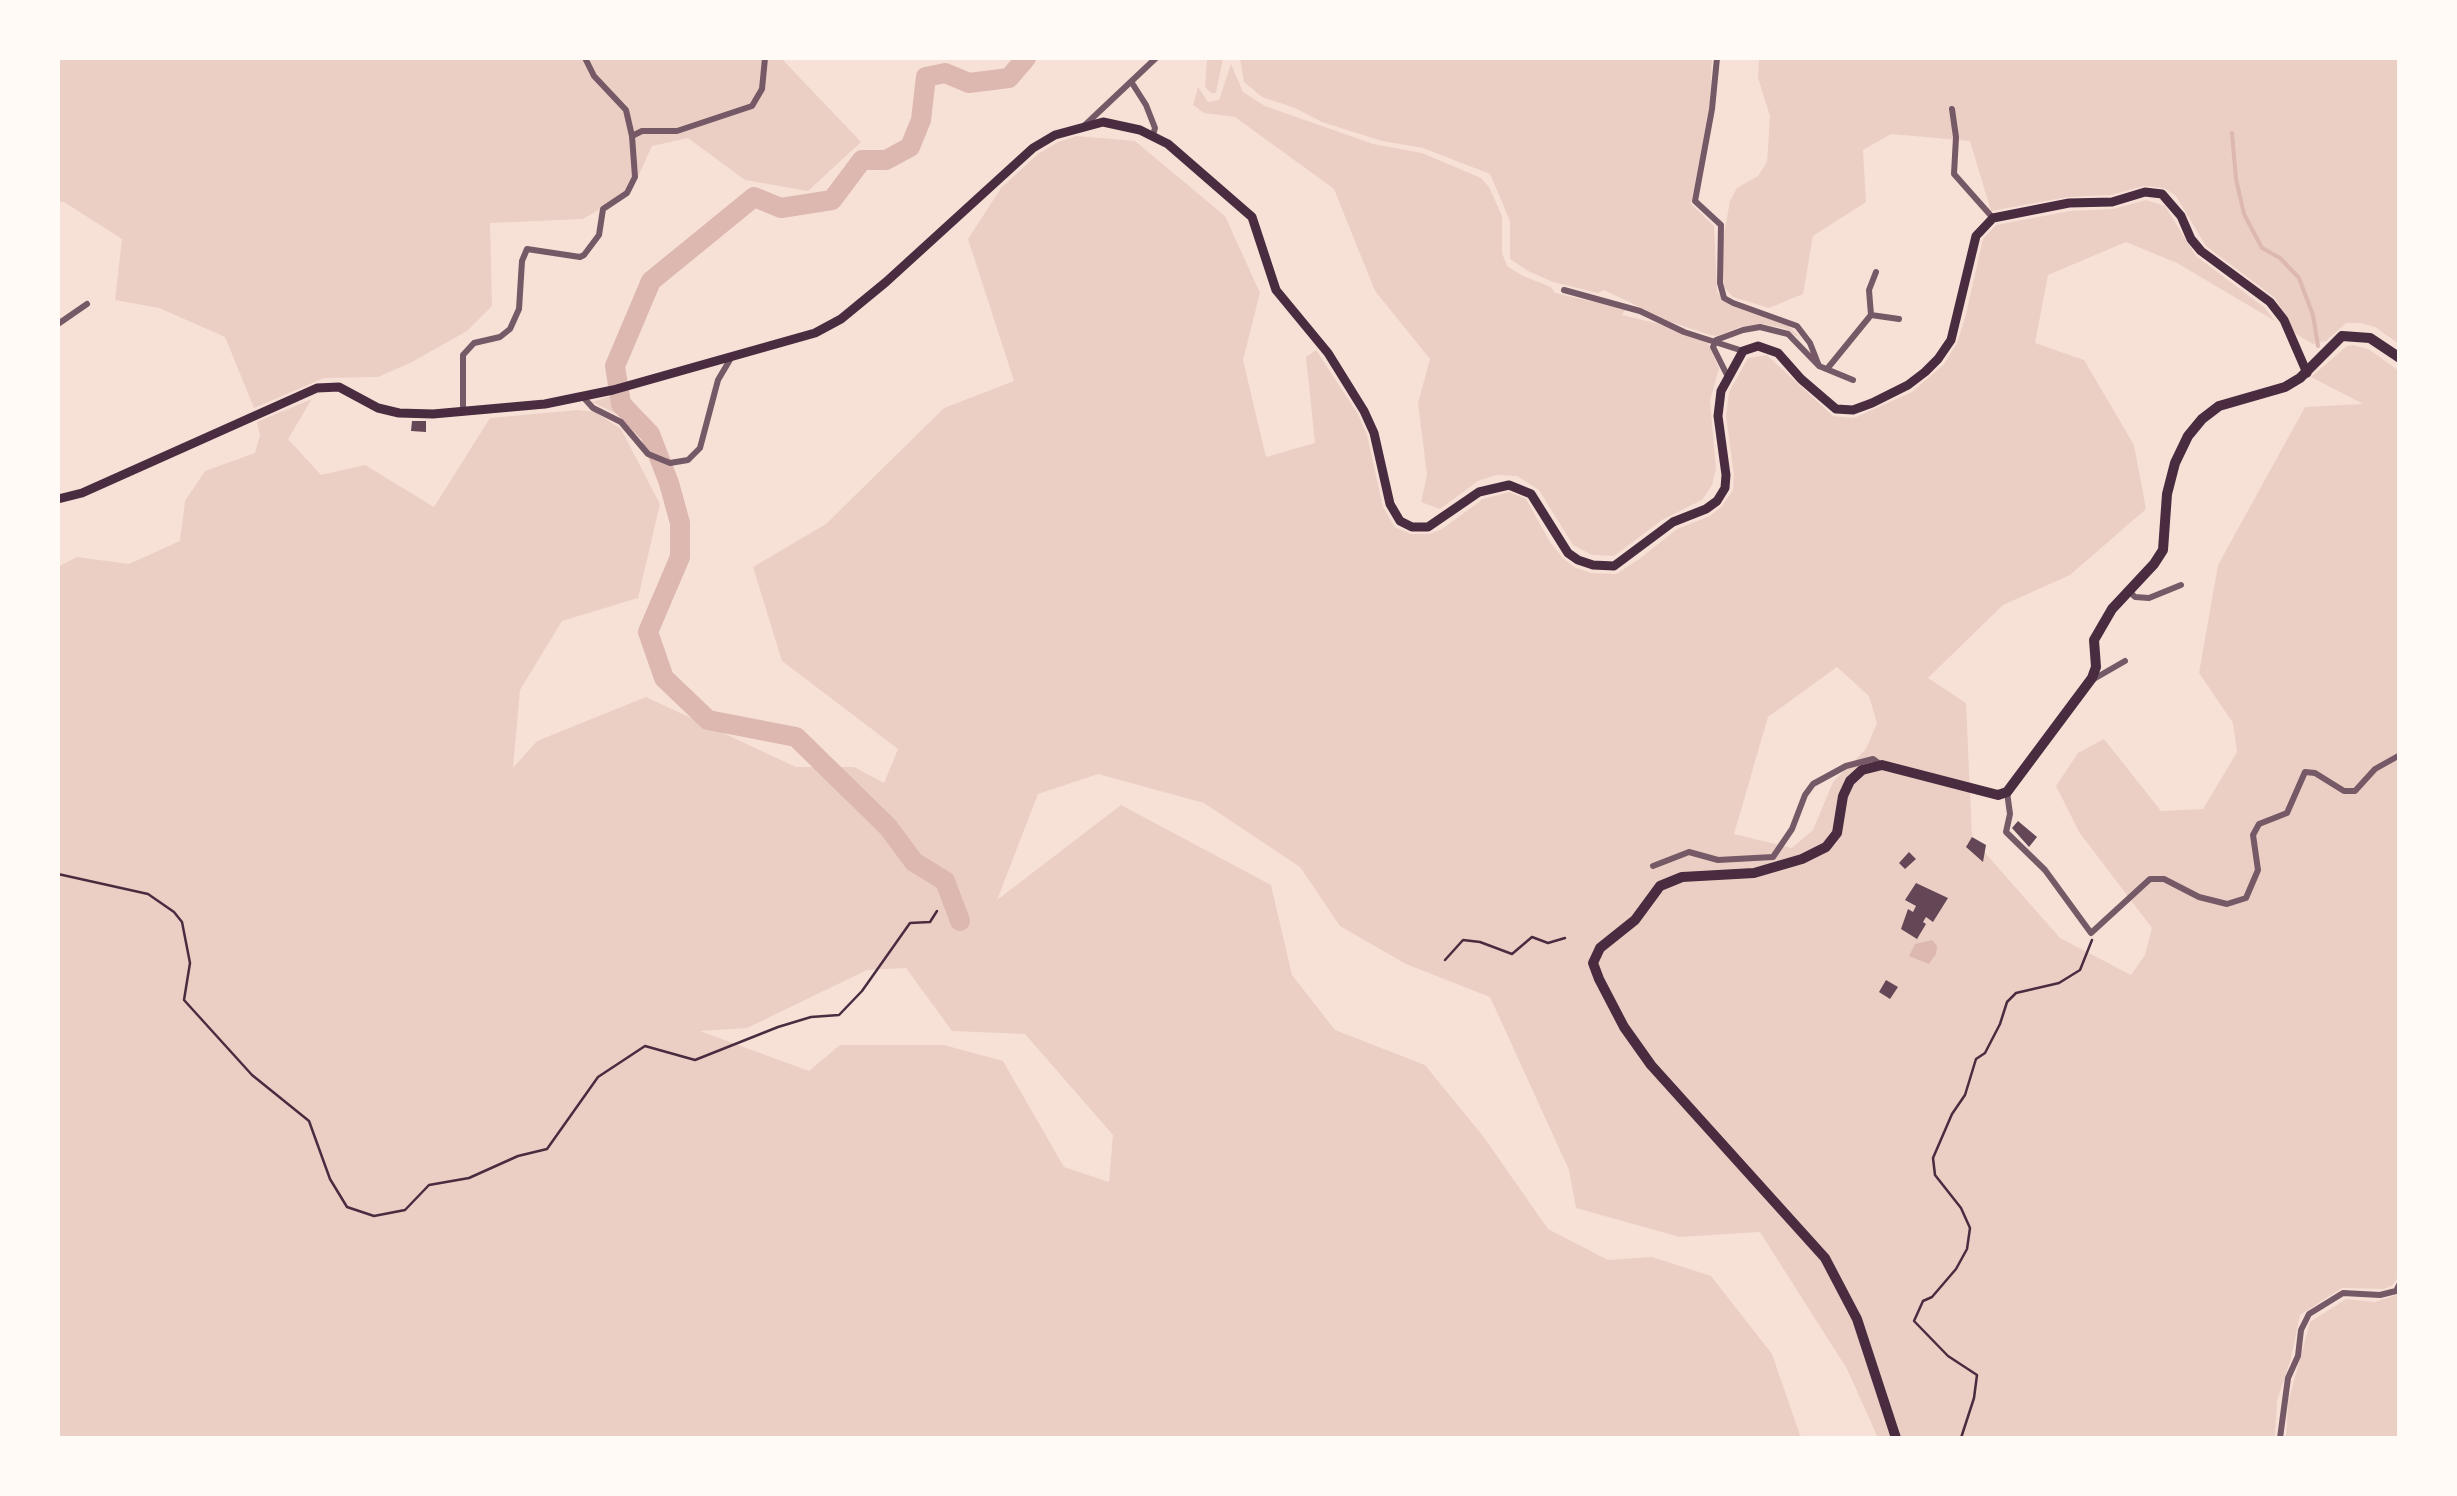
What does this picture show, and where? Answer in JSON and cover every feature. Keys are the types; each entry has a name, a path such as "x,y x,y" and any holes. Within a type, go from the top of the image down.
{"main road":[{"path":"58,499 82,493 317,388 340,387 389,412 463,412 583,397 816,333 841,319 1033,148 1055,135 1104,122 1152,136 1196,166 1252,217 1276,290 1328,353 1364,410 1374,432 1390,504 1400,521 1412,526 1428,527 1479,492 1510,485 1531,494 1556,538 1578,560 1614,566 1673,522 1706,509 1726,488 1718,416 1721,391 1744,351 1758,346 1778,353 1836,409 1853,410 1908,385 1938,359 1950,340 1976,236 1993,218 2069,203 2112,202 2145,192 2162,194 2182,216 2191,239 2201,251 2270,302 2284,320 2307,373"},
{"path":"1896,1438 1857,1320 1825,1258 1650,1065 1624,1027 1593,963 1600,948 1635,920 1660,886 1682,876 1754,872 1802,860 1826,847 1837,833 1843,796 1850,781 1862,770 1882,765 1998,794 2008,792 2090,680 2096,668 2094,640 2128,589 2163,550 2167,494 2175,462 2202,419 2219,406 2285,387 2307,373 2332,343 2348,334 2370,338 2400,358"}],"street":[{"path":"463,412 463,355 474,343 500,337 510,329 519,308 522,261 527,249 580,257 588,252 599,235 603,209 627,193 635,177 626,110 594,76 585,58"},
{"path":"632,136 642,130 677,131 752,106 762,90 765,58"},
{"path":"1085,126 1156,58"},
{"path":"1717,58 1696,201 1720,225 1720,283 1724,298 1796,326 1823,367"},
{"path":"1132,83 1146,105 1154,128 1152,136"},
{"path":"1952,109 1956,136 1954,174 1993,218"},
{"path":"1823,367 1871,315 1869,290 1876,272"},
{"path":"1564,290 1609,300 1684,332 1744,351"},
{"path":"58,324 87,304"},
{"path":"1871,315 1899,319"},
{"path":"1727,375 1713,347 1716,340 1743,330 1773,329 1788,334 1823,367 1853,380"},
{"path":"583,397 593,408 622,422 648,454 670,462 688,460 696,454 718,380 731,358"},
{"path":"2128,589 2135,597 2149,598 2181,586"},
{"path":"2090,680 2125,661"},
{"path":"2008,792 2010,814 2006,832 2044,870 2091,934 2150,879 2164,879 2199,897 2228,904 2246,898 2258,870 2254,836 2259,824 2287,813 2306,772 2315,773 2344,792 2355,791 2376,769 2400,755"},
{"path":"1653,866 1689,852 1718,860 1772,857 1786,840 1813,784 1846,766 1873,759 1882,765"},
{"path":"2280,1438 2288,1378 2310,1314 2343,1293 2380,1296 2396,1291 2400,1283"}],"path":[{"path":"58,874 148,894 174,912 182,922 190,964 184,1000 252,1075 309,1121 330,1179 348,1207 374,1216 405,1210 429,1185 469,1178 518,1156 547,1149 598,1077 646,1046 695,1060 778,1027 811,1017 839,1016 862,991 910,923 930,922 938,911"},
{"path":"1961,1438 1977,1374 1948,1356 1914,1321 1924,1301 1956,1269 1966,1249 1970,1228 1935,1176 1933,1158 1946,1125 1965,1095 1976,1059 1986,1053 2007,1002 2016,992 2059,983 2080,970 2092,943 2091,934"},
{"path":"1445,960 1463,940 1512,954 1532,937 1548,943 1565,938"}],"shaded area":[{"path":"58,58 781,58 861,142 808,191 745,180 688,138 652,146 632,190 583,219 490,223 492,306 467,331 378,377 324,378 254,408 225,337 159,308 115,300 122,239 64,202 58,202"},
{"path":"1207,58 1223,58 1216,93 1205,87"},
{"path":"1240,58 1712,58 1710,103 1691,204 1714,226 1717,292 1729,305 1789,326 1802,340 1786,329 1764,324 1710,335 1671,322 1604,290 1598,293 1553,282 1528,271 1510,259 1510,221 1490,174 1423,148 1382,141 1322,122 1262,97 1244,82"},
{"path":"1759,58 2399,58 2399,344 2375,327 2360,323 2346,323 2326,341 2313,344 2296,334 2275,298 2206,246 2176,196 2164,188 2144,186 2111,195 2068,197 1991,211 1970,141 1891,134 1863,150 1866,202 1813,236 1803,294 1769,308 1733,297 1724,287 1722,245 1730,201 1737,188 1758,176 1767,162 1770,116 1758,78"},
{"path":"1231,64 1243,92 1265,106 1373,144 1422,153 1481,178 1502,216 1502,253 1507,266 1523,276 1551,287 1555,293 1626,309 1622,315 1708,343 1719,368 1710,401 1716,469 1702,500 1662,520 1614,556 1592,555 1573,545 1539,490 1517,476 1496,475 1478,481 1440,509 1421,502 1427,475 1418,403 1430,359 1375,291 1334,189 1235,117 1204,113 1193,105 1198,87 1208,102 1219,100"},
{"path":"1076,136 1135,141 1225,216 1260,293 1243,360 1266,457 1315,443 1306,357 1316,350 1358,414 1367,435 1383,507 1395,527 1411,534 1429,534 1483,499 1509,492 1526,499 1563,558 1591,573 1616,574 1677,529 1710,516 1722,506 1733,490 1734,475 1726,416 1729,392 1748,358 1767,355 1833,416 1854,418 1912,392 1944,364 1957,343 1965,318 1983,239 1996,225 2070,211 2113,209 2146,200 2165,206 2196,256 2265,308 2275,321 2177,263 2126,242 2048,275 2035,343 2084,360 2134,445 2146,509 2070,575 2003,605 1928,678 1966,703 1972,838 2060,938 2131,975 2145,955 2152,928 2079,832 2056,786 2078,753 2104,739 2161,811 2203,809 2237,752 2233,723 2199,673 2218,565 2305,407 2363,404 2311,377 2347,346 2354,345 2370,350 2399,371 2399,1275 2393,1285 2384,1289 2342,1288 2300,1315 2277,1401 2275,1438 1878,1438 1847,1369 1760,1232 1680,1237 1576,1208 1569,1170 1490,997 1406,964 1340,926 1300,867 1204,803 1098,774 1038,794 997,900 1121,805 1271,885 1292,975 1335,1030 1425,1065 1483,1136 1548,1229 1608,1260 1652,1257 1711,1276 1772,1354 1801,1438 58,1438 58,567 77,557 129,564 180,541 185,501 205,471 255,453 260,435 257,422 312,399 288,439 321,475 365,465 434,507 490,418 595,412 621,429 660,504 638,598 562,621 520,690 513,768 537,741 646,697 796,767 854,767 884,783 898,749 782,661 753,567 826,524 944,408 1014,381 968,239 1001,188 1038,154","holes":["1837,667 1869,696 1877,723 1866,749 1833,782 1813,830 1792,848 1734,834 1768,717","906,968 952,1031 1025,1034 1113,1135 1109,1182 1064,1167 1003,1061 944,1045 840,1045 809,1071 700,1031 747,1028 867,970"]},
{"path":"625,392 655,429 661,440 661,453 623,417 592,402"},
{"path":"1932,940 1937,946 1936,954 1929,964 1909,956 1915,944"},
{"path":"2399,1294 2399,1438 2286,1438 2288,1403 2310,1322 2346,1299 2375,1302"}],"building":[{"path":"412,421 426,421 426,432 411,431"},
{"path":"2018,821 2037,837 2029,847 2012,828"},
{"path":"1972,837 1986,845 1983,862 1966,847"},
{"path":"1909,852 1916,859 1905,869 1899,863"},
{"path":"1916,883 1948,898 1933,922 1926,917 1917,939 1901,929 1908,909 1913,912 1916,906 1905,900"},
{"path":"1886,980 1898,987 1890,999 1879,992"}],"waterway":[{"path":"960,921 945,881 914,862 888,827 796,737 708,720 664,678 648,632 680,557 680,523 650,434 621,404 615,366 651,281 754,197 781,208 832,200 862,160 886,160 910,147 921,120 926,77 945,73 969,83 1009,78 1026,58"},
{"path":"2232,133 2244,214 2262,248 2280,258 2299,278 2313,315 2318,346"}]}
